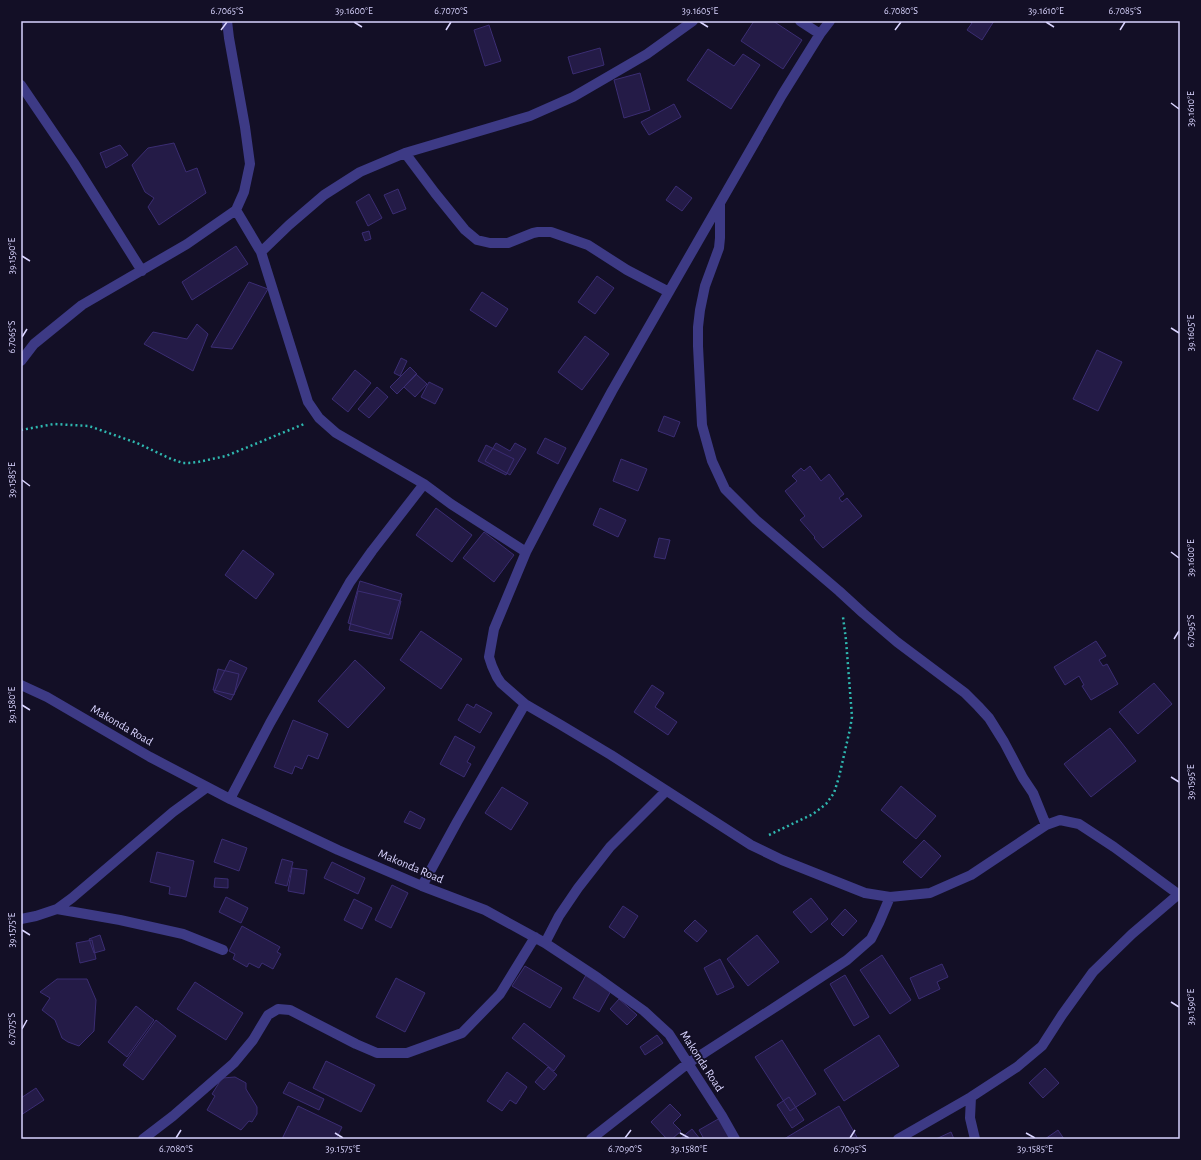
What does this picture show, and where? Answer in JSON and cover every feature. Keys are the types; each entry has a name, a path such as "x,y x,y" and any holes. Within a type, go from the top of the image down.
{"street":[{"path":"21,361 34,344 82,306 187,244 236,210 244,192 250,164 227,21"},
{"path":"261,252 289,224 324,195 360,172 405,153 530,116 573,97 647,54 693,21"},
{"path":"800,21 820,34"},
{"path":"830,21 820,34 782,95 612,391 526,552 494,628 489,657 497,677 508,690 525,704 611,755 666,792 751,845 834,882 865,893 890,897 930,893 971,875 1046,826 1060,820 1079,824 1114,847 1179,894 1132,934 1093,972 1042,1046 1018,1067 971,1097 898,1139"},
{"path":"21,85 74,163 142,271"},
{"path":"405,153 435,193 466,230 477,240 490,243 508,243 533,233 551,232 588,245 627,270 669,292"},
{"path":"720,204 719,248 705,286 698,328 702,425 712,461 725,489 756,520 897,642 965,693 978,706 989,718 1033,793 1046,826"},
{"path":"236,210 261,252 308,402 319,418 336,434 424,484 451,504 526,552"},
{"path":"230,800 270,723 350,582 424,484"},
{"name":"Makonda Road","path":"21,684 47,697 150,757 230,800 422,886 485,910 545,943 644,1011 669,1034 722,1116 735,1139"},
{"path":"422,886 525,704"},
{"path":"21,919 57,909 92,882 173,812 206,788"},
{"path":"545,943 559,916 578,888 610,847 666,792"},
{"path":"591,1139 687,1064 847,960 871,939 890,897"},
{"path":"57,909 120,920 183,934 223,950"},
{"path":"144,1139 234,1063 253,1040 268,1015 278,1009 290,1010 377,1053 407,1053 462,1033 500,994 535,937"},
{"path":"971,1097 970,1118 976,1139"}],"path":[{"path":"21,430 54,424 89,426 137,443 171,459 183,463 189,463 226,456 319,418"},
{"path":"751,845 813,814 826,804 834,793 852,717 846,640 839,591"}],"building":[{"path":"754,21 773,21 802,40 783,69 741,41"},
{"path":"969,21 994,21 982,40 967,30 972,23"},
{"path":"489,25 501,61 485,66 474,30"},
{"path":"600,48 604,65 573,74 568,57"},
{"path":"708,49 734,66 743,54 760,65 731,109 687,80"},
{"path":"640,73 650,110 624,118 614,80"},
{"path":"674,104 681,117 649,135 641,122"},
{"path":"174,143 186,172 197,168 206,193 159,225 148,207 154,198 145,192 132,165 148,148"},
{"path":"120,145 128,155 106,168 100,153"},
{"path":"676,186 692,198 682,211 666,200"},
{"path":"398,189 406,209 393,214 384,195"},
{"path":"369,194 382,218 368,226 356,202"},
{"path":"369,231 371,239 365,241 362,233"},
{"path":"236,246 248,264 192,300 182,282"},
{"path":"597,276 614,288 595,314 578,302"},
{"path":"249,282 268,289 232,349 211,347"},
{"path":"482,292 508,309 496,327 470,310"},
{"path":"197,324 208,334 193,371 144,344 153,332 187,339"},
{"path":"585,336 609,354 582,390 558,372"},
{"path":"1097,350 1122,362 1098,411 1073,399"},
{"path":"401,358 407,361 400,376 394,373"},
{"path":"410,367 417,374 397,394 390,387"},
{"path":"355,370 371,383 348,412 332,399"},
{"path":"416,374 427,384 415,397 404,387"},
{"path":"429,382 443,389 435,404 421,397"},
{"path":"377,387 388,397 369,418 358,409"},
{"path":"664,416 680,422 674,437 658,431"},
{"path":"545,438 566,448 558,464 537,453"},
{"path":"496,443 510,451 515,443 526,449 510,475 485,461"},
{"path":"486,445 514,459 506,475 478,461"},
{"path":"621,459 647,469 638,491 613,481"},
{"path":"810,466 821,481 829,474 844,494 839,498 842,502 847,498 862,516 823,548 800,520 805,516 785,491 797,481 792,476 801,468 804,471"},
{"path":"436,508 472,535 452,562 416,535"},
{"path":"600,508 626,520 618,537 593,525"},
{"path":"484,532 514,555 494,582 463,558"},
{"path":"659,538 670,540 665,559 654,557"},
{"path":"243,550 274,574 256,599 225,575"},
{"path":"360,581 402,594 389,635 348,623"},
{"path":"358,591 401,601 392,639 349,630"},
{"path":"421,631 462,659 441,689 400,660"},
{"path":"1096,641 1106,656 1099,660 1103,666 1107,664 1118,684 1091,700 1082,686 1084,685 1079,676 1065,685 1054,667"},
{"path":"230,660 247,668 231,700 214,692"},
{"path":"355,660 385,688 348,728 318,701"},
{"path":"218,669 239,674 234,695 213,690"},
{"path":"1154,683 1172,704 1138,734 1119,712"},
{"path":"652,685 664,693 655,707 677,722 668,735 634,712"},
{"path":"467,704 474,708 476,704 492,713 480,733 458,720"},
{"path":"293,720 328,734 318,759 308,755 302,769 295,766 292,774 274,767"},
{"path":"1110,728 1136,761 1091,797 1064,764"},
{"path":"455,736 475,747 467,762 471,764 464,777 440,764"},
{"path":"901,786 936,816 916,839 881,810"},
{"path":"502,787 528,803 511,830 485,813"},
{"path":"410,811 425,819 420,829 404,822"},
{"path":"222,839 247,848 239,871 214,862"},
{"path":"924,840 941,856 921,878 903,862"},
{"path":"157,852 194,861 186,897 169,894 170,887 150,882"},
{"path":"282,859 293,862 287,886 275,883"},
{"path":"332,862 365,878 358,894 324,878"},
{"path":"292,868 307,870 304,894 288,891"},
{"path":"215,878 228,879 228,888 214,887"},
{"path":"392,885 408,893 391,928 375,920"},
{"path":"226,897 248,908 241,923 219,912"},
{"path":"811,898 828,919 811,933 793,912"},
{"path":"354,899 372,908 362,929 344,920"},
{"path":"623,906 638,916 624,938 609,927"},
{"path":"845,909 857,921 843,936 831,924"},
{"path":"695,920 707,931 697,942 684,931"},
{"path":"242,926 280,947 277,952 281,954 273,969 262,963 259,968 249,963 247,967 233,959 235,954 229,951"},
{"path":"100,935 105,950 94,953 89,939"},
{"path":"757,935 779,962 748,986 727,959"},
{"path":"92,940 96,959 80,963 76,943"},
{"path":"882,955 911,1000 890,1014 860,970"},
{"path":"720,959 734,987 717,995 704,968"},
{"path":"942,964 948,977 937,982 940,989 919,999 910,978"},
{"path":"525,966 562,988 550,1008 512,986"},
{"path":"586,975 612,989 599,1012 573,998"},
{"path":"845,975 869,1017 854,1026 830,984"},
{"path":"396,978 425,993 405,1032 376,1017"},
{"path":"57,979 87,979 96,1000 94,1031 79,1046 62,1038 55,1020 42,1010 50,998 40,992"},
{"path":"195,982 243,1013 226,1040 177,1009"},
{"path":"619,999 637,1015 627,1025 610,1009"},
{"path":"136,1006 154,1020 127,1057 108,1042"},
{"path":"156,1020 176,1036 143,1080 123,1065"},
{"path":"524,1023 565,1056 554,1071 512,1038"},
{"path":"657,1035 663,1043 645,1055 640,1047"},
{"path":"879,1035 899,1066 844,1101 824,1070"},
{"path":"782,1040 816,1094 790,1111 755,1057"},
{"path":"326,1061 375,1085 361,1112 313,1088"},
{"path":"548,1067 557,1075 544,1090 535,1082"},
{"path":"1045,1068 1059,1083 1043,1098 1029,1083"},
{"path":"507,1072 527,1087 516,1104 510,1100 502,1111 487,1101"},
{"path":"235,1077 246,1083 246,1089 257,1107 257,1114 252,1122 249,1121 241,1130 207,1110 215,1096 212,1094 222,1078"},
{"path":"289,1082 324,1099 319,1110 283,1093"},
{"path":"36,1088 44,1100 21,1115 21,1098"},
{"path":"789,1097 804,1120 792,1128 777,1105"},
{"path":"670,1104 681,1115 673,1123 681,1131 672,1139 667,1139 651,1122"},
{"path":"298,1106 342,1127 336,1139 282,1139"},
{"path":"839,1106 858,1139 784,1139"},
{"path":"720,1118 732,1139 704,1139 699,1130"},
{"path":"692,1129 700,1139 680,1139"},
{"path":"1058,1130 1064,1139 1045,1139"},
{"path":"951,1132 954,1139 936,1139"}]}
